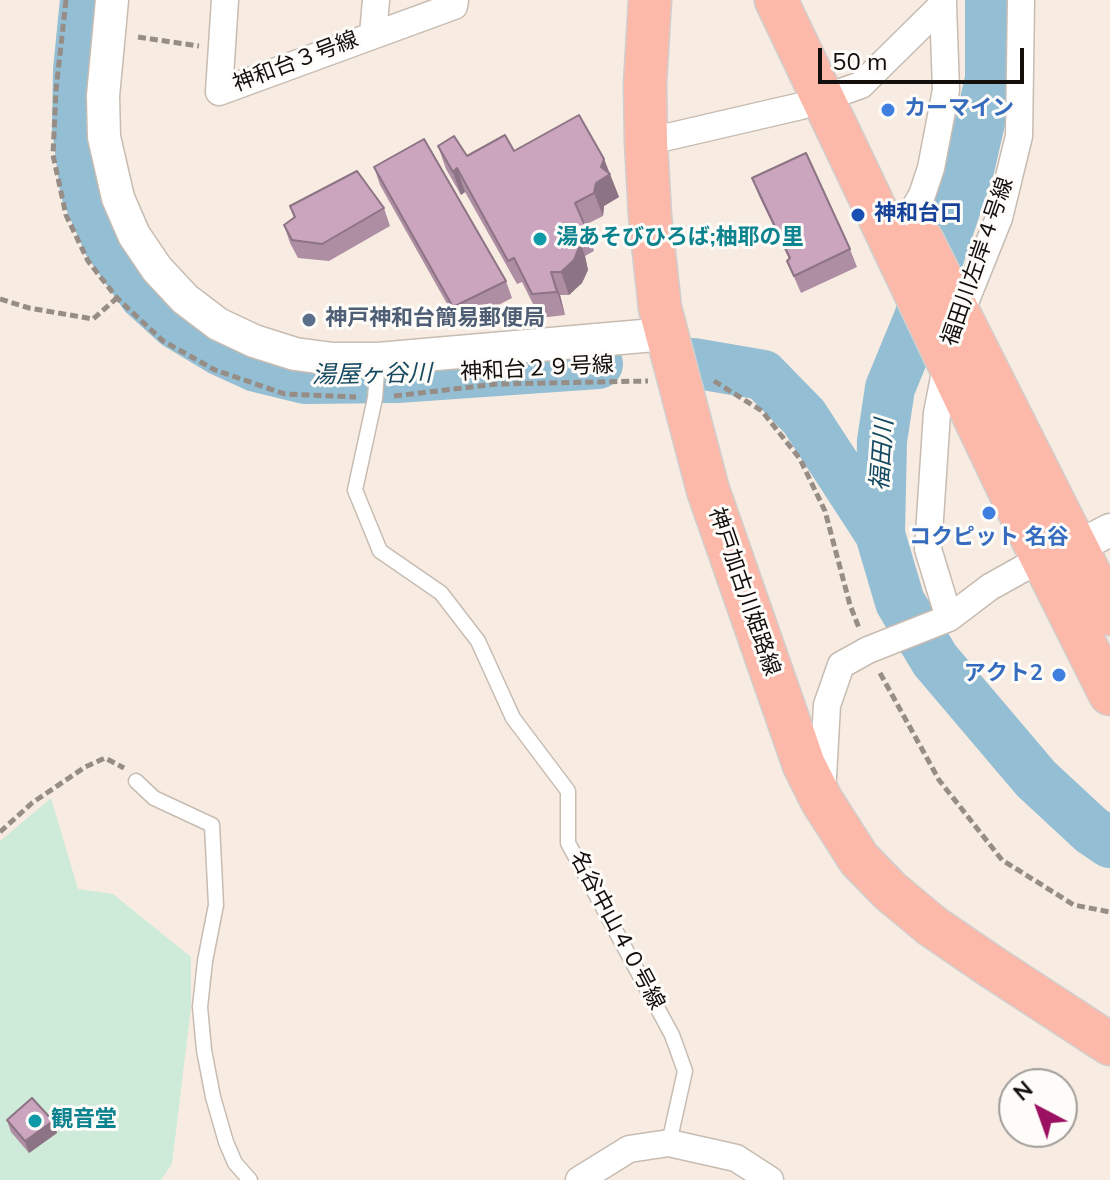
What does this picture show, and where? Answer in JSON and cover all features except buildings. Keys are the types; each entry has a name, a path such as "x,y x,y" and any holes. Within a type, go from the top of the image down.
{"main road":[{"name":"神戸加古川姫路線","path":"650,0 645,84 646,142 660,308 708,490 804,765 822,801 859,859 907,907 1110,1044"},
{"path":"776,0 834,94 910,237 952,333 1077,547 1110,614"},
{"path":"807,0 834,94"},
{"path":"1077,547 1110,694"}],"street":[{"path":"112,0 103,96 108,159 118,198 134,235 157,269 201,312 218,324 254,341 308,356 333,359 378,359 666,334"},
{"name":"神和台３号線","path":"225,0 219,92 454,6 455,0"},
{"path":"373,34 376,0"},
{"name":"福田川左岸４号線","path":"949,618 928,549 937,413 952,333 999,218 1019,136 1021,0"},
{"path":"646,142 861,85 943,2"},
{"path":"910,237 931,168 946,90 943,2"},
{"path":"822,801 827,705 841,665 868,650 949,618 990,587 1024,568 1077,547"},
{"path":"579,1180 629,1149 669,1143 736,1158 770,1180"}],"lane":[{"name":"名谷中山４０号線","path":"378,359 375,398 355,490 380,551 441,593 478,641 513,718 568,791 568,843 665,1021 685,1071 669,1143"},
{"path":"136,781 154,798 212,825 216,905 200,1007 204,1050 226,1142 235,1163 250,1180"}],"path":[{"name":"神和台２９号線","path":"66,0 56,90 53,155 66,215 88,261 117,298 163,341 215,370 285,394 375,398 497,384 717,382 762,411 800,459 825,511 850,605 868,650 939,780 1002,860 1074,905 1110,912"},
{"path":"109,33 220,49"},
{"path":"0,299 29,308 93,319 117,298"},
{"path":"0,832 60,783 105,758 122,764 136,781"}],"green space":[{"path":"51,798 78,889 113,894 191,957 191,1007 172,1164 161,1180 0,1180 0,841"}],"waterway":[{"name":"湯屋ヶ谷川","path":"85,0 78,70 77,128 85,190 108,243 144,295 176,324 221,351 256,367 305,379 397,378 598,364"},
{"name":"福田川","path":"990,0 990,79 970,166 918,320 890,388 882,441 880,534 900,602 935,660 1036,779 1091,830 1110,843"},
{"name":"湯屋ヶ谷川","path":"693,363 763,375 804,417 880,534"}],"place":[{"name":"カーマイン","path":"888,110"},
{"name":"神和台口","path":"858,215"},
{"name":"湯あそびひろば;柚耶の里","path":"540,239"},
{"name":"神戸神和台簡易郵便局","path":"309,320"},
{"name":"コクピット 名谷","path":"989,513"},
{"name":"アクト2","path":"1059,675"},
{"name":"観音堂","path":"35,1121"}]}
